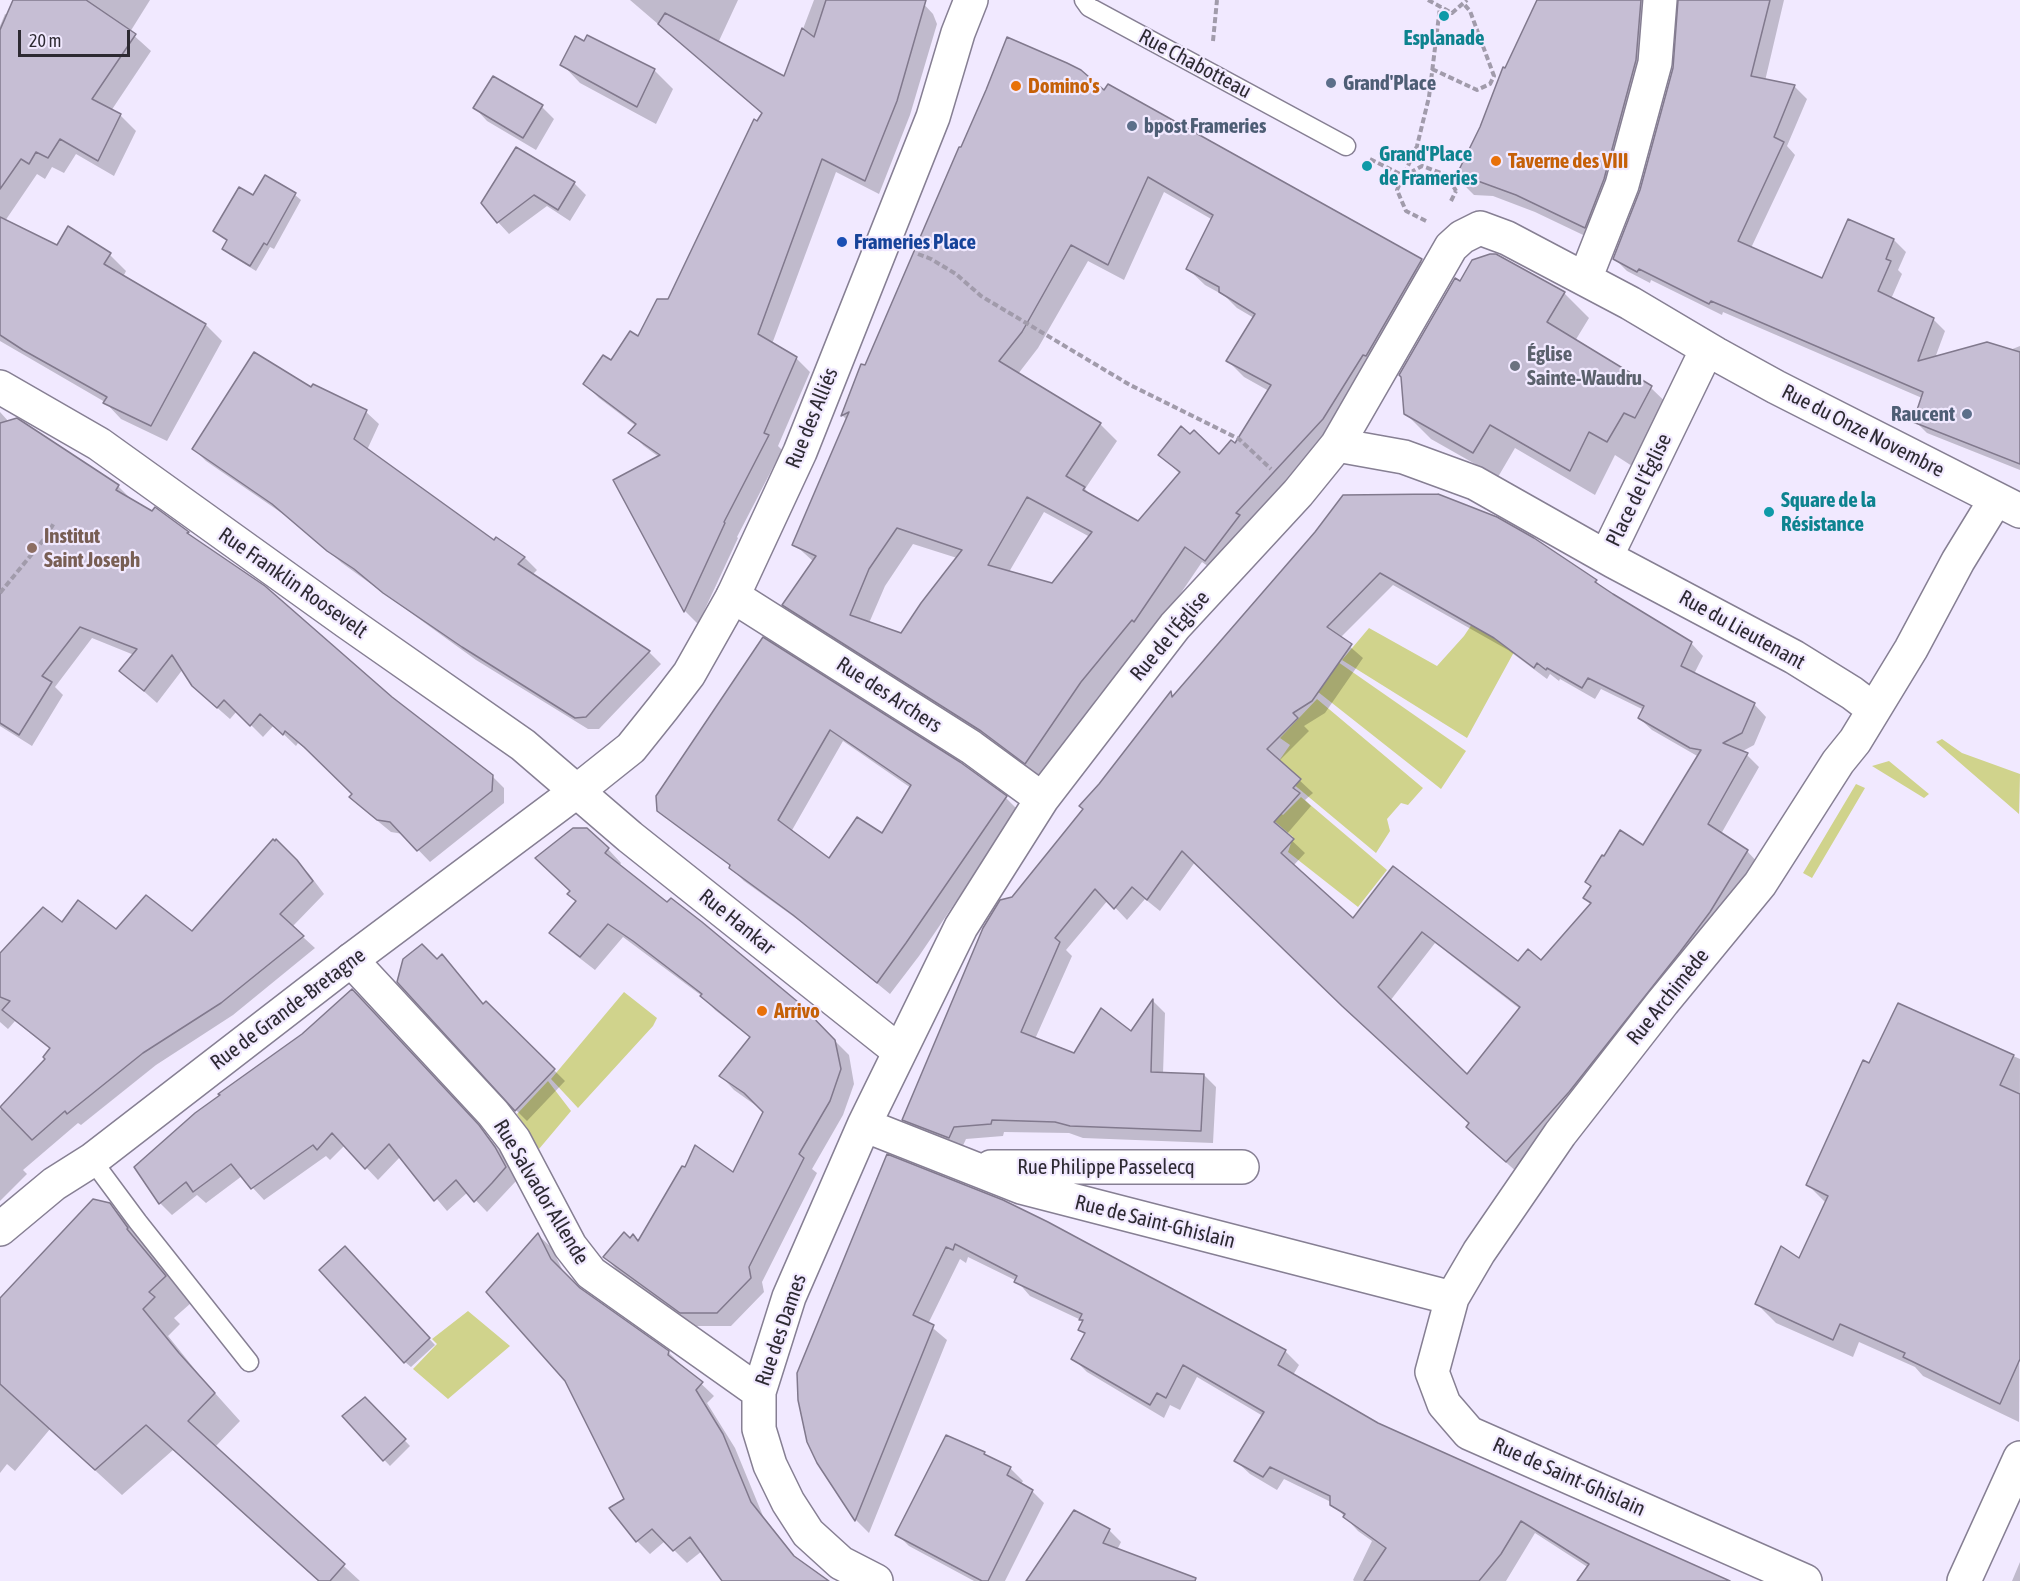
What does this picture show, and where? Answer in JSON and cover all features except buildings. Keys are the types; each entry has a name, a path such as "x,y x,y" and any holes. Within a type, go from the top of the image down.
{"street":[{"name":"Rue des Alliés","path":"577,791 631,748 689,674 733,596 800,452 933,117 958,33 971,0"},
{"path":"1660,0 1655,63 1622,185 1585,279 1707,349"},
{"name":"Rue de l'Église","path":"899,1051 961,927 1042,799 1175,626 1298,494 1337,445 1451,247 1462,237 1480,228 1507,238 1585,279"},
{"name":"Place de l'Église","path":"1337,445 1404,457 1475,483 1606,557 1707,349"},
{"name":"Rue du Onze Novembre","path":"1707,349 1776,387 2008,505"},
{"name":"Rue Franklin Roosevelt","path":"0,387 99,444 523,745 577,791"},
{"name":"Rue Archimède","path":"1479,1252 1560,1134 1663,1002 1760,884 1911,649 1958,561 2008,505"},
{"name":"Rue du Lieutenant","path":"1606,557 1794,657 1852,693 1873,709"},
{"name":"Rue des Archers","path":"733,596 971,747 1042,799"},
{"name":"Rue de Grande-Bretagne","path":"0,1229 54,1184 92,1160 351,960 577,791"},
{"name":"Rue Hankar","path":"577,791 630,837 899,1051"},
{"name":"Rue Salvador Allende","path":"351,960 493,1113 514,1140 570,1246 591,1273 759,1392"},
{"name":"Rue des Dames","path":"876,1581 841,1563 808,1533 788,1502 770,1466 759,1429 759,1392 789,1297 899,1051"},
{"name":"Rue de Saint-Ghislain","path":"864,1125 1021,1187 1452,1298"},
{"name":"Rue Philippe Passelecq","path":"971,1167 1242,1167"},
{"name":"Rue de Saint-Ghislain","path":"1479,1252 1452,1298 1432,1372 1444,1404 1469,1433 1805,1581"},
{"path":"1964,1581 2020,1458"}],"lane":[{"name":"Rue Chabotteau","path":"1084,0 1089,7 1346,146"},
{"path":"92,1160 249,1362"}],"path":[{"path":"1428,0 1452,13 1465,2 1494,76 1490,84 1477,90 1432,69"},
{"path":"1436,217 1426,221 1406,211 1397,190 1417,146 1429,97 1440,7"},
{"path":"1346,146 1404,176"},
{"path":"1404,176 1422,166 1447,175 1456,190 1457,201"},
{"path":"1449,206 1456,190"},
{"path":"883,241 931,259 956,274 981,296 1130,385 1239,439 1298,494"},
{"path":"0,593 45,538 54,523"}],"green space":[{"path":"1490,597 1514,652 1467,738 1342,660 1369,628 1437,666 1464,636"},
{"path":"1328,655 1466,751 1441,789 1313,688"},
{"path":"1317,699 1423,788 1408,805 1401,803 1387,819 1390,831 1376,853 1274,768 1290,745 1280,738"},
{"path":"1942,739 1962,753 2020,774 2019,814 1936,742"},
{"path":"1889,761 1929,794 1924,798 1872,766"},
{"path":"1856,784 1865,788 1812,878 1803,873"},
{"path":"1252,786 1283,815 1301,797 1387,870 1358,907 1288,852 1293,837 1243,794"},
{"path":"624,992 657,1018 653,1026 578,1108 551,1079"},
{"path":"548,1081 571,1111 539,1149 517,1114"},
{"path":"468,1311 510,1346 448,1399 413,1369 437,1344 432,1339"}],"place":[{"name":"Esplanade","path":"1444,16"},
{"name":"Grand'Place","path":"1331,83"},
{"name":"Domino's","path":"1016,86"},
{"name":"bpost Frameries","path":"1132,126"},
{"name":"Taverne des VIII","path":"1496,161"},
{"name":"Grand'Place de Frameries","path":"1367,166"},
{"name":"Frameries Place","path":"842,242"},
{"name":"Église Sainte-Waudru","path":"1515,366"},
{"name":"Raucent","path":"1967,414"},
{"name":"Square de la Résistance","path":"1769,512"},
{"name":"Institut Saint Joseph","path":"32,548"},
{"name":"Arrivo","path":"762,1011"}]}
